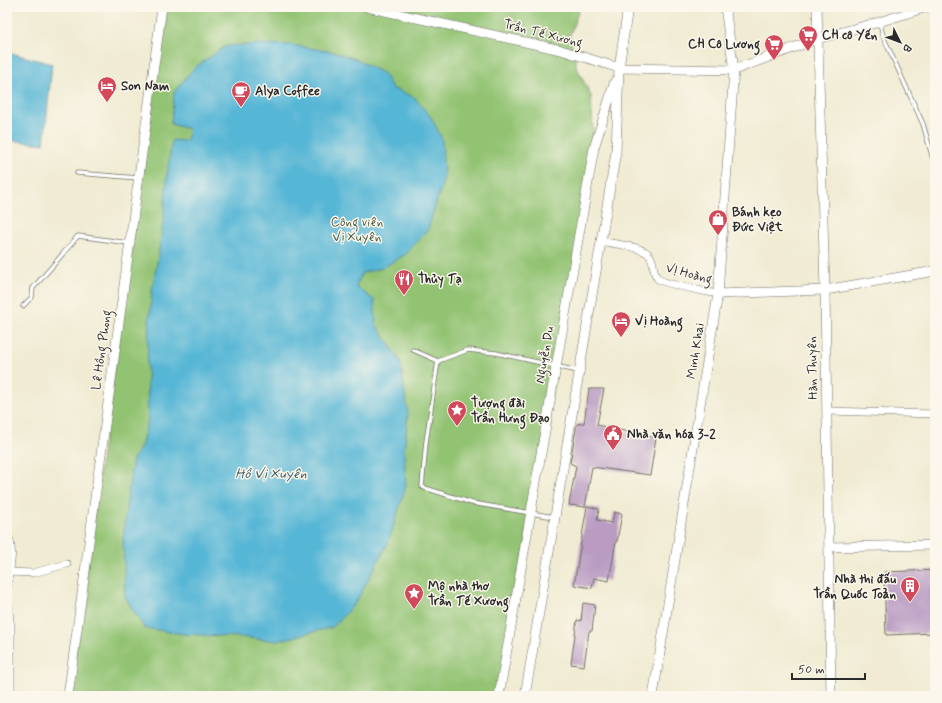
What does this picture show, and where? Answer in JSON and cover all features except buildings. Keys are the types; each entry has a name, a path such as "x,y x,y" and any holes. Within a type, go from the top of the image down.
{"street":[{"name":"Lê Hồng Phong","path":"68,696 162,7"},
{"name":"Trần Tế Xương","path":"367,7 561,50 619,68 734,70"},
{"name":"Nguyễn Du","path":"525,696 616,152 619,68 628,7"},
{"name":"Minh Khai","path":"653,696 718,294 734,70 725,7"},
{"name":"Hàn Thuyên","path":"817,7 825,290 830,696"},
{"path":"734,70 817,39 928,7"},
{"name":"Nguyễn Du","path":"499,696 594,148 619,68"},
{"name":"VỊ Hoàng","path":"600,241 643,250 650,255 654,273 658,279 718,294 825,290 935,271"},
{"path":"827,411 935,414"},
{"path":"7,534 11,541 12,554 7,588"},
{"path":"828,547 935,545"},
{"path":"9,572 33,573 67,564"},
{"path":"7,595 11,629 11,696"}],"lane":[{"path":"879,22 883,36 923,124 935,166"},
{"path":"77,173 139,178"},
{"path":"23,306 32,297 33,288 78,236 130,243"},
{"path":"413,350 438,361 468,350 496,353 579,372"},
{"path":"438,361 426,442 422,487 472,503 554,517"}],"green space":[{"name":"Công viên Vị Xuyên","path":"165,7 580,7 570,35 577,68 591,96 594,148 499,696 68,696"}],"water":[{"name":"Hồ Vị Xuyên","path":"258,44 291,45 335,52 358,60 384,74 392,88 414,97 431,117 442,139 444,178 428,229 406,254 382,268 362,273 356,287 374,300 376,324 400,361 408,414 404,451 406,486 388,543 356,602 333,627 277,641 183,634 144,628 125,597 123,539 133,459 141,447 148,419 147,363 149,322 152,291 164,216 167,175 172,140 186,141 189,129 171,124 174,92 194,68 226,46"},
{"path":"7,52 52,64 44,144 7,140"}],"place":[{"name":"CH cô Yến","path":"808,52"},
{"name":"CH Cô Lương","path":"774,61"},
{"name":"Son Nam","path":"107,103"},
{"name":"Alya Coffee","path":"241,108"},
{"name":"Bánh kẹo Đức Việt","path":"718,236"},
{"name":"Thủy Tạ","path":"404,296"},
{"name":"Vị Hoàng","path":"621,338"},
{"name":"Tượng đài Trần Hưng Đạo","path":"457,427"},
{"name":"Nhà văn hóa 3-2","path":"613,451"},
{"name":"Nhà thi đấu Trần Quốc Toản","path":"910,603"},
{"name":"Mộ nhà thơ Trần Tế Xương","path":"414,610"}]}
